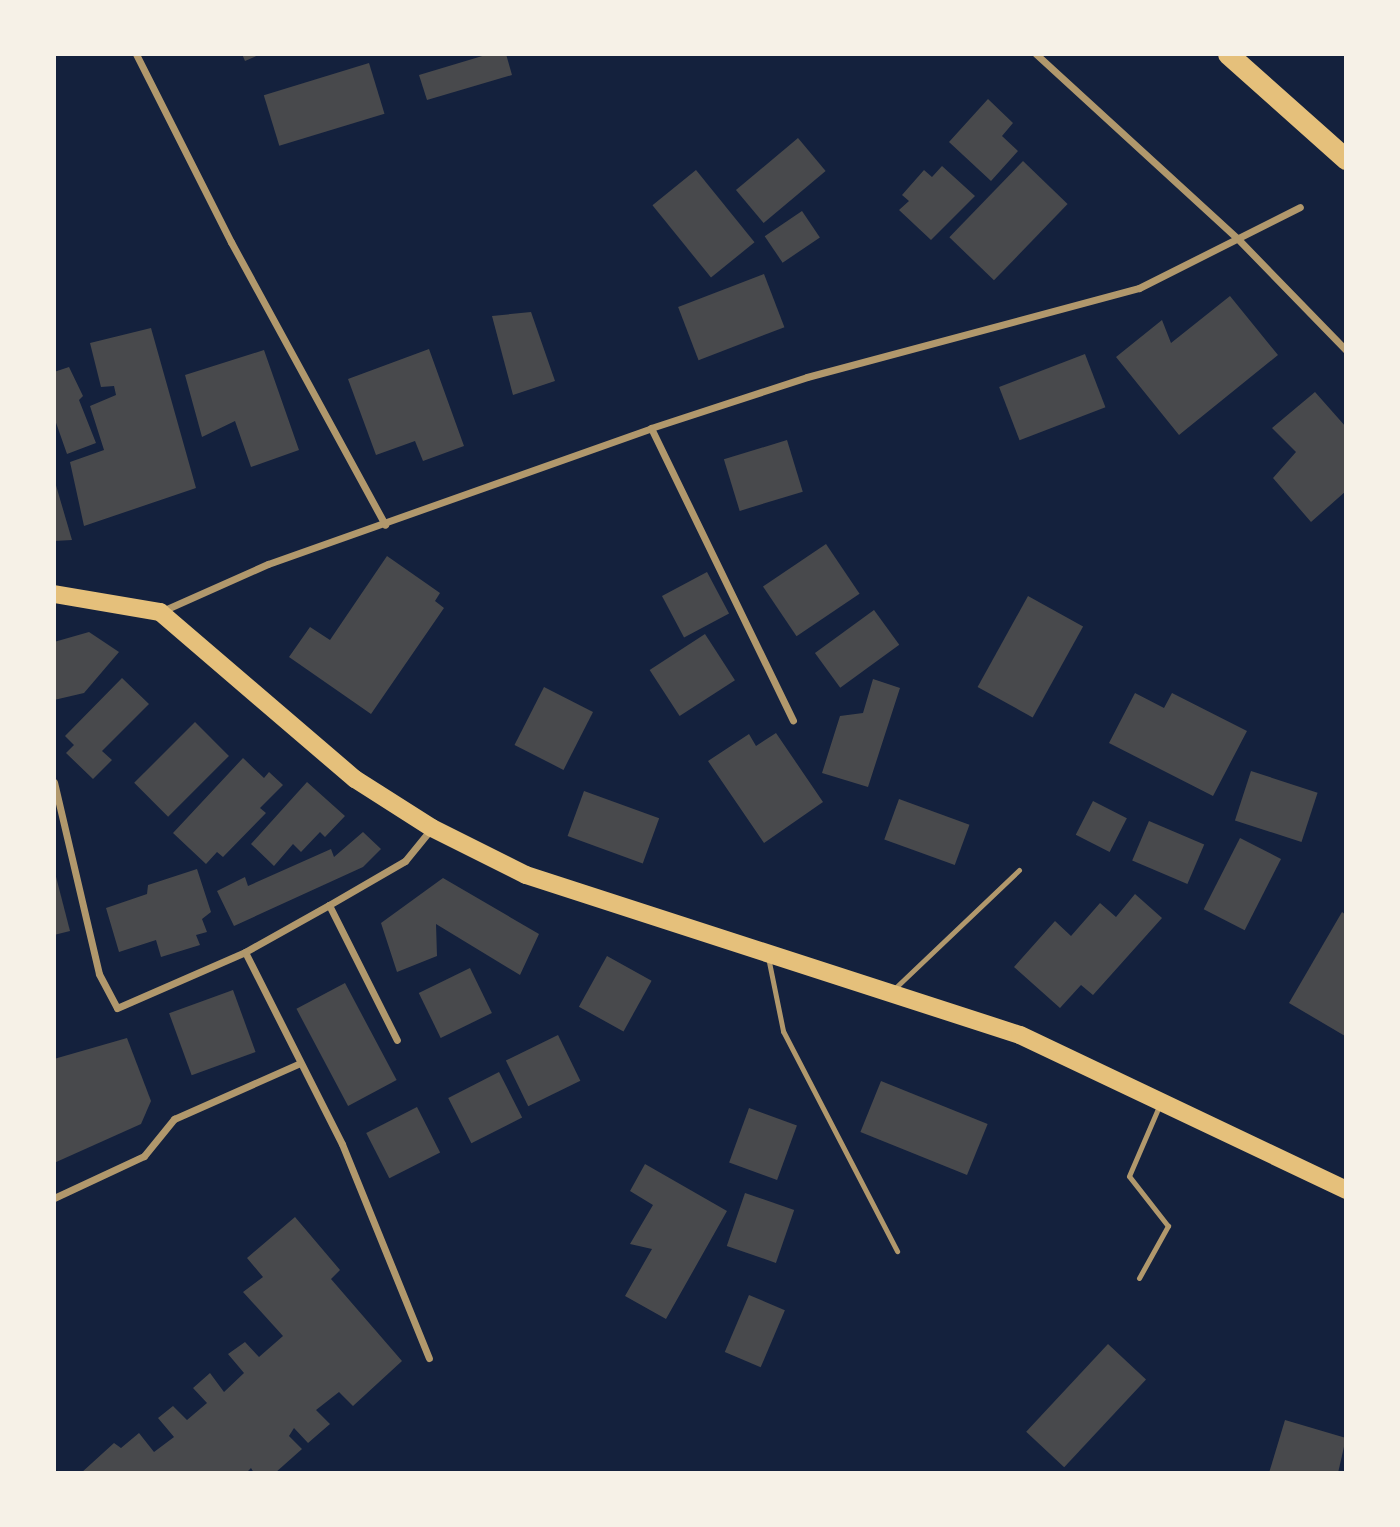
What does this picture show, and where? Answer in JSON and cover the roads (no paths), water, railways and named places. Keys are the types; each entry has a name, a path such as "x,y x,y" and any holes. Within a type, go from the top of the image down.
{"highway":[{"path":"1228,54 1346,159"}],"main road":[{"path":"54,594 160,612 355,779 432,828 526,875 766,950 1020,1035 1346,1190"}],"street":[{"path":"136,54 231,242 385,525"},
{"path":"1037,54 1237,238 1346,351"},
{"path":"160,612 268,564 385,525 651,428 807,377 1139,288 1300,208"},
{"path":"651,428 793,720"},
{"path":"54,782 99,974 117,1008 245,952 329,905 405,861 432,828"},
{"path":"329,905 397,1040"},
{"path":"245,952 298,1064 342,1144 429,1358"},
{"path":"54,1198 144,1156 174,1119 298,1064"}],"lane":[{"path":"891,992 1019,870"},
{"path":"766,950 783,1031 897,1251"},
{"path":"1139,1278 1168,1226 1129,1176 1161,1101"}]}
